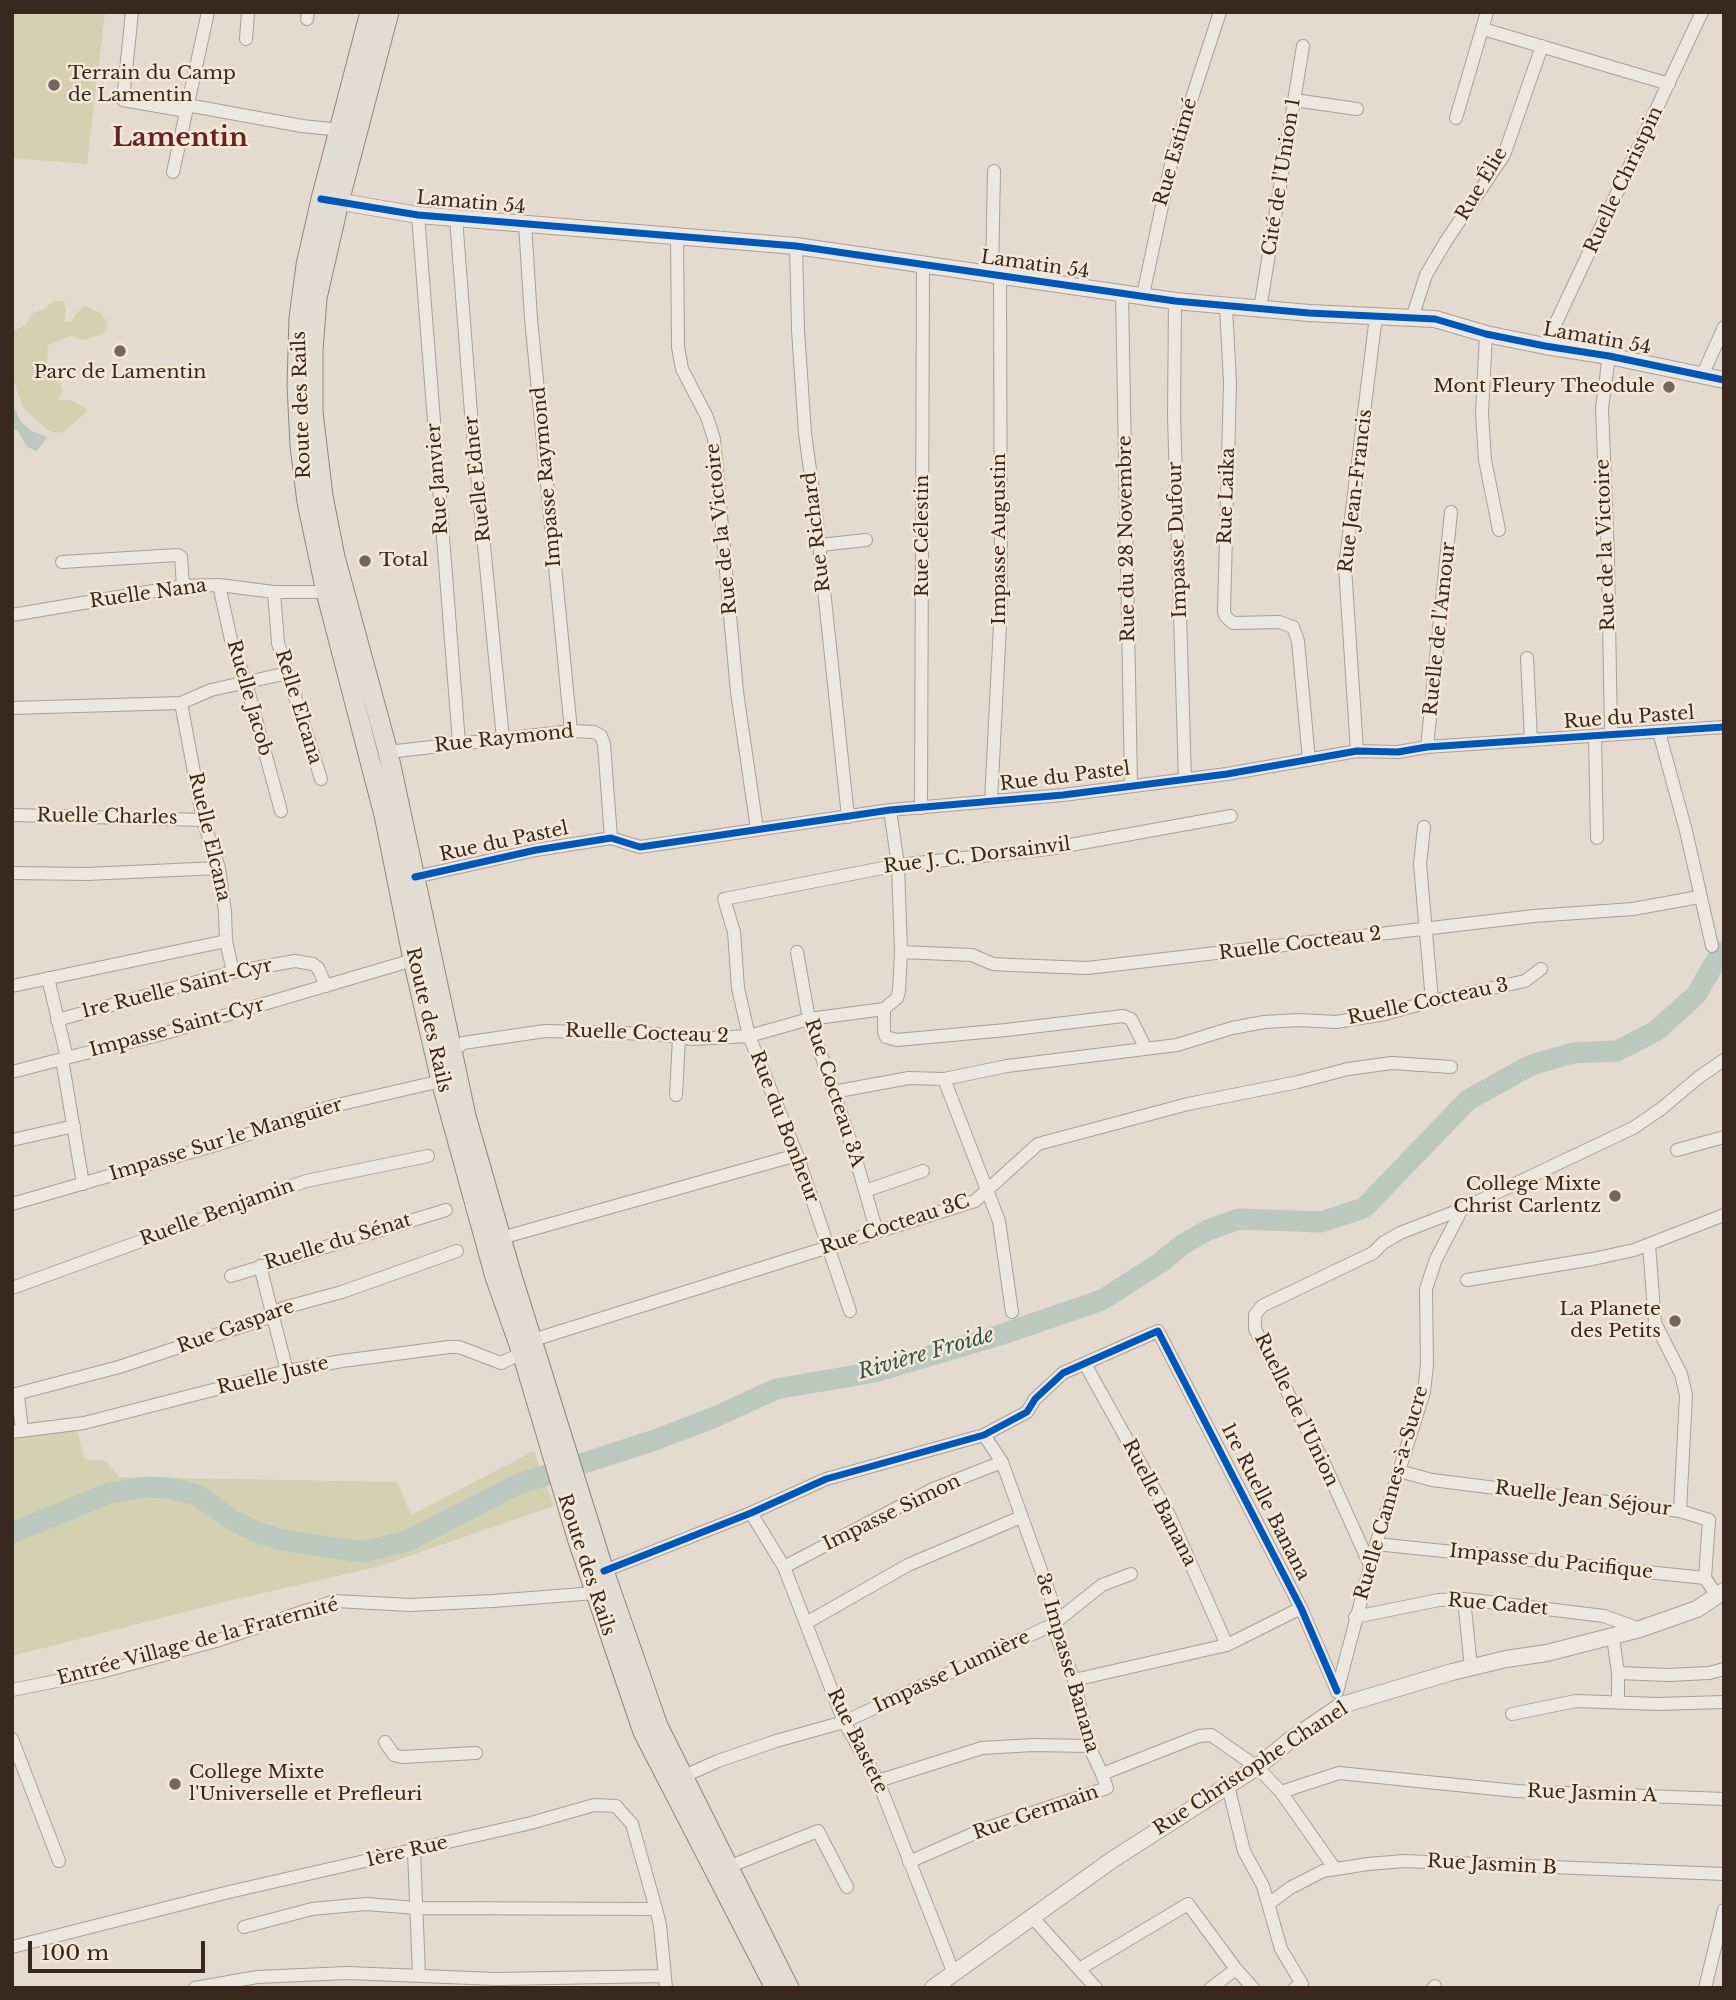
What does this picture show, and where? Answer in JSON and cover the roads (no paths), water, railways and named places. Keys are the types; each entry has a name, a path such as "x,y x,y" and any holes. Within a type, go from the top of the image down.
{"main road":[{"name":"Route des Rails","path":"370,12 341,130 317,298 313,350 313,412 323,496 335,557 388,751 472,1140 501,1238 528,1347 586,1539 595,1593 643,1732 775,1988"},
{"name":"Route des Rails","path":"389,12 330,200 306,265 299,318 297,384 300,446 307,502 326,592 384,815 441,1081 495,1276 528,1347"},
{"name":"Route des Rails","path":"586,1539 604,1571 658,1726 789,1988"}],"street":[{"path":"132,12 123,100 341,130"},
{"path":"173,172 208,12"},
{"path":"246,39 248,12"},
{"name":"Rue Estimé","path":"1143,295 1172,159 1220,12"},
{"path":"1456,118 1487,12"},
{"name":"Ruelle Christpin","path":"1545,346 1702,12"},
{"path":"1483,29 1670,84"},
{"name":"Cité de l'Union 1","path":"1260,309 1303,46"},
{"name":"Rue Élie","path":"1412,318 1426,275 1504,155 1542,46"},
{"path":"1294,100 1357,109"},
{"name":"Impasse Augustin","path":"990,802 1001,605 994,172"},
{"name":"Lamatin 54","path":"330,200 418,215 796,246 1122,294 1226,306 1435,319 1486,334 1724,380"},
{"name":"Rue Janvier","path":"418,215 458,743"},
{"name":"Ruelle Edner","path":"456,218 471,413 503,739"},
{"name":"Impasse Raymond","path":"525,223 531,319 571,731"},
{"name":"Rue de la Victoire","path":"677,235 678,347 682,369 707,417 714,439 737,692 757,829"},
{"name":"Rue Richard","path":"796,246 805,433 820,545 848,817"},
{"name":"Rue Célestin","path":"921,808 923,265"},
{"name":"Rue du 28 Novembre","path":"1122,294 1131,785"},
{"name":"Impasse Dufour","path":"1174,300 1174,416 1185,779"},
{"name":"Rue Laika","path":"1226,306 1230,383 1224,611 1233,623 1279,622 1293,627 1298,641 1309,760"},
{"name":"Rue Jean-Francis","path":"1357,751 1345,567 1376,316"},
{"path":"1702,376 1724,327"},
{"path":"1486,334 1482,402 1485,460 1499,530"},
{"name":"Rue de la Victoire","path":"1609,356 1602,408 1611,735"},
{"name":"Ruelle de l'Amour","path":"1427,747 1451,512"},
{"path":"820,545 866,540"},
{"path":"62,562 178,555 181,557 183,586"},
{"name":"Ruelle Nana","path":"12,615 183,586 219,585 274,592 326,592"},
{"name":"Ruelle Jacob","path":"219,585 281,811"},
{"name":"Relle Elcana","path":"274,592 278,643 321,779"},
{"path":"1527,658 1531,740"},
{"path":"12,708 181,703 211,690 288,673"},
{"name":"Ruelle Elcana","path":"181,703 203,820 219,868 226,941 233,972"},
{"name":"Rue du Pastel","path":"415,877 536,850 611,838 640,847 890,810 1063,795 1185,779 1357,751 1398,752 1427,747 1724,727"},
{"name":"Rue Raymond","path":"388,751 571,731 594,732 601,736 604,744 611,838"},
{"path":"1659,732 1686,831 1712,946"},
{"path":"1595,736 1597,838"},
{"path":"890,810 898,865 901,952 897,998 884,1009 883,1026 886,1037 897,1040 1123,1016 1131,1019 1146,1049"},
{"name":"Ruelle Charles","path":"12,815 203,820"},
{"name":"Rue J. C. Dorsainvil","path":"724,899 898,865 1048,849 1231,816"},
{"path":"1424,827 1420,864 1432,1001"},
{"path":"12,873 87,874 219,868"},
{"name":"Ruelle Cocteau 2","path":"901,952 972,955 993,964 1087,968 1534,916 1633,909 1699,897"},
{"name":"Rue du Bonheur","path":"724,899 734,932 738,988 749,1037 797,1155 850,1311"},
{"path":"12,986 226,941"},
{"name":"Rue Cocteau 3A","path":"797,952 809,1019 877,1232"},
{"name":"Impasse Saint-Cyr","path":"83,1184 65,1058 162,1034 413,960"},
{"name":"1re Ruelle Saint-Cyr","path":"57,1020 233,972 295,961 306,961 318,968 326,986"},
{"name":"Ruelle Cocteau 3","path":"833,1092 909,1078 944,1079 1006,1066 1177,1045 1232,1028 1264,1022 1336,1022 1385,1014 1525,981 1541,969"},
{"path":"12,1072 65,1058 48,978"},
{"name":"Ruelle Cocteau 2","path":"452,1052 463,1043 545,1031 655,1034 679,1038 749,1037 809,1019 884,1009"},
{"path":"676,1096 679,1038"},
{"path":"1462,1209 1515,1186 1596,1143 1633,1128 1724,1060"},
{"name":"Rue Cocteau 3C","path":"528,1347 975,1200 1038,1144 1050,1140 1188,1104 1348,1069 1392,1063 1451,1068"},
{"path":"944,1079 999,1221 1012,1312"},
{"name":"Impasse Sur le Manguier","path":"12,1203 219,1144 333,1106 441,1081"},
{"path":"12,1140 74,1126"},
{"path":"1677,1150 1724,1137"},
{"path":"501,1238 797,1155"},
{"name":"Ruelle Benjamin","path":"12,1288 306,1181 428,1156"},
{"path":"865,1191 923,1171"},
{"name":"Ruelle Cannes-à-Sucre","path":"1339,1698 1355,1618 1424,1392 1427,1365 1426,1289 1436,1259 1462,1209"},
{"name":"Ruelle de l'Union","path":"1370,1565 1323,1461 1255,1329 1255,1315 1262,1306 1373,1253 1400,1233 1462,1209"},
{"name":"Ruelle du Sénat","path":"231,1276 446,1210"},
{"path":"1467,1280 1593,1259 1649,1245 1724,1214"},
{"path":"1649,1245 1656,1323 1681,1374 1686,1395 1680,1511"},
{"name":"Rue Gaspare","path":"15,1395 119,1367 274,1314 283,1308 342,1292 457,1251"},
{"path":"260,1266 287,1371"},
{"name":"1re Ruelle Banana","path":"1085,1364 1158,1331 1301,1608 1339,1698"},
{"name":"Ruelle Juste","path":"17,1432 85,1423 287,1371 342,1361 430,1348 459,1347 501,1363 528,1347"},
{"path":"604,1571 751,1513 826,1479 984,1435 1027,1412 1035,1399 1062,1373 1085,1364"},
{"name":"Ruelle Banana","path":"1085,1364 1170,1517 1227,1645"},
{"path":"15,1395 17,1432"},
{"name":"3e Impasse Banana","path":"984,1435 1002,1462 1055,1609 1052,1625 1074,1680 1089,1746 1102,1774"},
{"name":"Impasse Simon","path":"784,1567 933,1489 1002,1462"},
{"name":"Ruelle Jean Séjour","path":"1399,1471 1432,1480 1680,1511 1709,1520 1705,1578"},
{"name":"Rue Bastete","path":"751,1513 784,1567 844,1722 878,1781 954,1974"},
{"path":"806,1623 908,1565 1021,1517"},
{"name":"Impasse du Pacifique","path":"1376,1544 1705,1578"},
{"name":"Impasse Lumière","path":"682,1777 753,1749 844,1722 1052,1625 1102,1585 1131,1574"},
{"path":"1705,1578 1720,1594"},
{"name":"Entrée Village de la Fraternité","path":"12,1690 101,1672 190,1648 335,1601 410,1605 595,1593"},
{"name":"Rue Christophe Chanel","path":"933,1988 1112,1860 1258,1767 1339,1698 1372,1695 1471,1668 1613,1637 1697,1609 1720,1594"},
{"path":"1464,1599 1471,1668"},
{"name":"Rue Cadet","path":"1355,1618 1438,1600 1464,1599 1604,1616 1640,1629"},
{"path":"1074,1680 1227,1645 1301,1608"},
{"path":"1613,1637 1618,1674 1618,1701"},
{"path":"1618,1674 1668,1675 1709,1673 1724,1669"},
{"path":"1512,1714 1576,1701 1658,1704 1724,1702"},
{"name":"Rue Germain","path":"909,1862 984,1829 1107,1788 1102,1774 1199,1736 1211,1735 1258,1767"},
{"path":"12,1739 59,1861"},
{"path":"385,1742 394,1755 402,1757 476,1753"},
{"path":"878,1781 982,1748 1089,1746"},
{"path":"1258,1767 1281,1792 1335,1869"},
{"name":"Rue Jasmin A","path":"1281,1792 1339,1773 1516,1791 1724,1799"},
{"path":"1228,1786 1244,1851 1269,1903 1281,1949 1298,1986"},
{"name":"1ère Rue","path":"12,1947 594,1805 616,1806 632,1824 656,1909 665,1982"},
{"path":"728,1867 818,1831 847,1887"},
{"path":"414,1851 419,1975"},
{"name":"Rue Jasmin B","path":"1269,1903 1290,1888 1323,1871 1404,1861 1724,1874"},
{"path":"244,1927 312,1909 366,1904 415,1908 656,1909"},
{"path":"1081,1969 1188,1904 1253,1988"},
{"path":"1704,1988 1724,1910"},
{"path":"1033,1918 1096,1988"},
{"path":"1211,1988 1236,1969"},
{"path":"195,1988 257,1976 308,1981 348,1973 665,1982"}],"waterway":[{"name":"Rivière Froide","path":"12,1533 109,1493 146,1487 170,1488 197,1495 231,1519 254,1531 281,1540 362,1552 407,1541 516,1485 655,1440 715,1417 776,1389 875,1372 1000,1335 1102,1300 1160,1263 1182,1245 1208,1230 1239,1219 1321,1222 1364,1208 1468,1100 1531,1065 1573,1053 1617,1051 1656,1031 1696,995 1724,951"}],"place":[{"name":"Terrain du Camp de Lamentin","path":"54,85"},
{"name":"Parc de Lamentin","path":"120,351"},
{"name":"Mont Fleury Theodule","path":"1669,387"},
{"name":"Total","path":"365,561"},
{"name":"College Mixte Christ Carlentz","path":"1615,1196"},
{"name":"La Planete des Petits","path":"1675,1321"},
{"name":"College Mixte l'Universelle et Prefleuri","path":"175,1784"}],"district":[{"name":"Lamentin","path":"180,139"}]}
